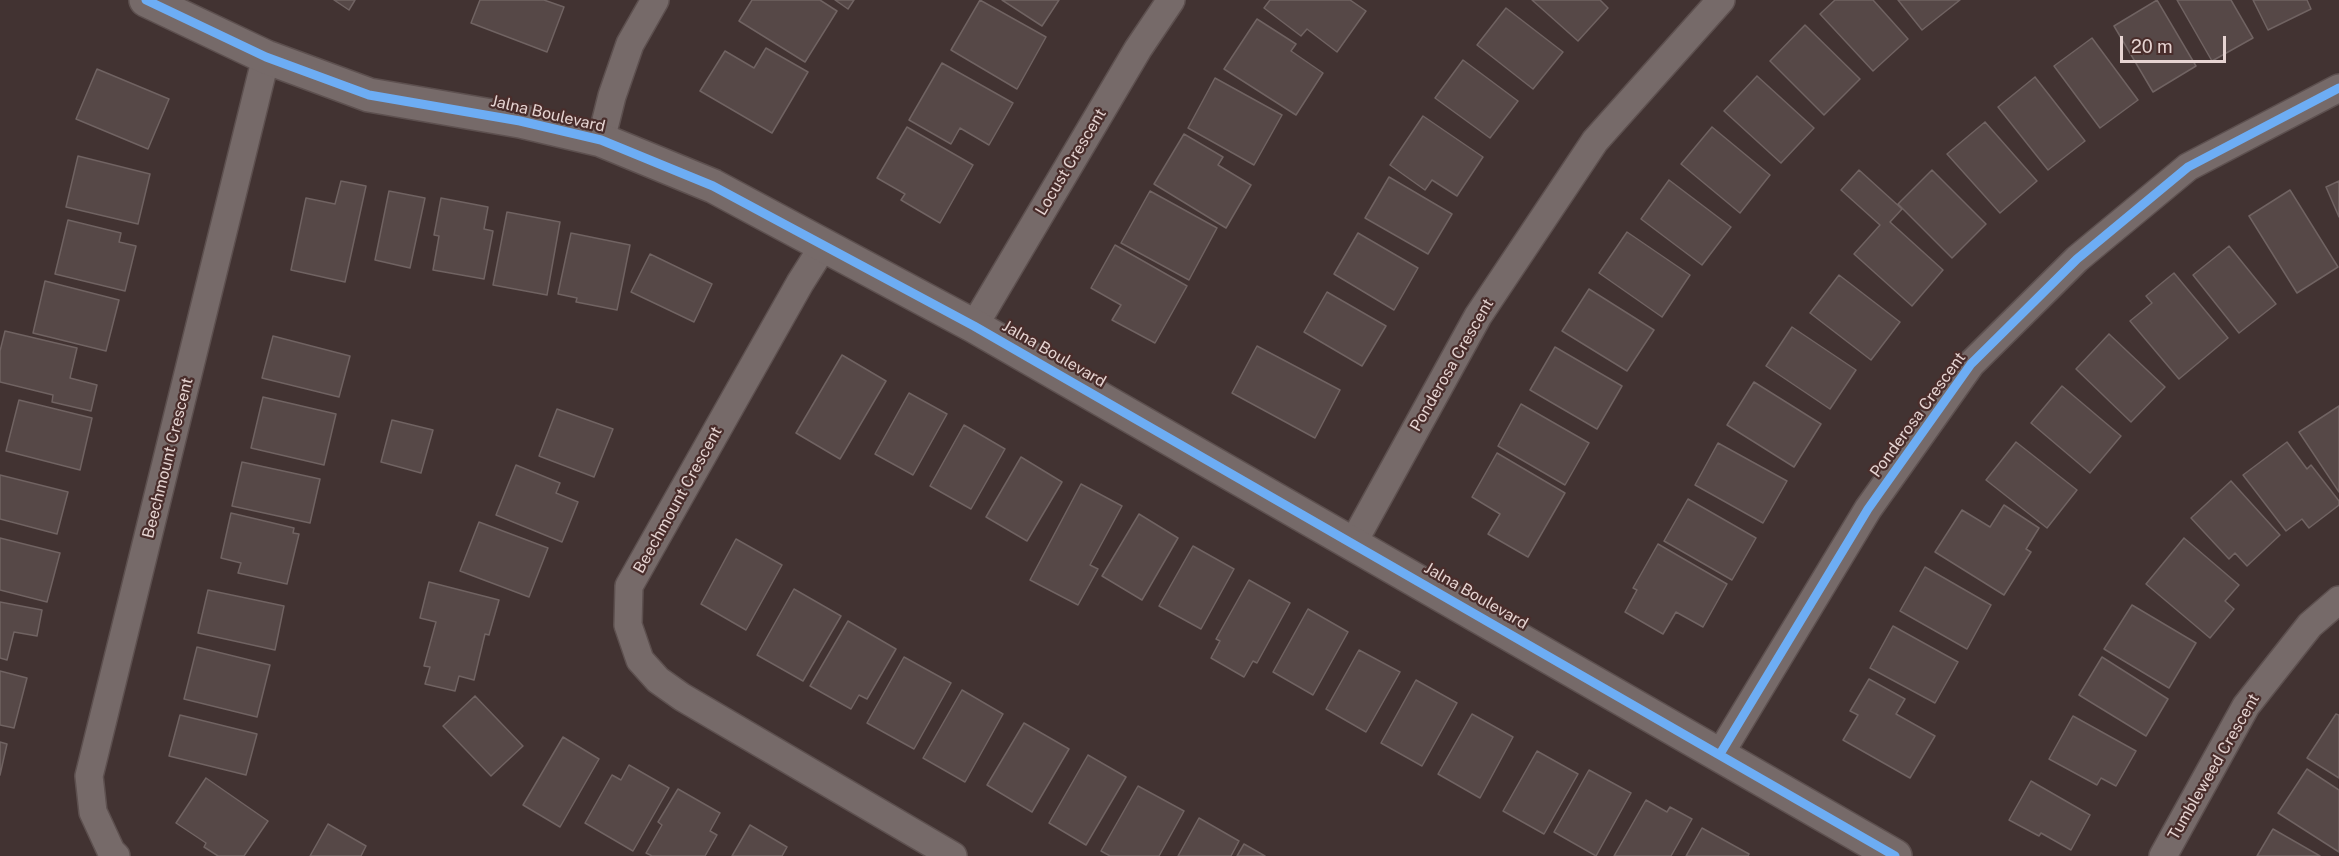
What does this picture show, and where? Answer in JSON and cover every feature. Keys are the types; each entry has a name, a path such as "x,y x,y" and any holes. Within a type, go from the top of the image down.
{"street":[{"name":"Jalna Boulevard","path":"146,0 266,57 369,95 520,121 601,140 713,186 974,326 1896,856"},
{"path":"601,140 612,96 630,44 655,0"},
{"name":"Locust Crescent","path":"974,326 1138,49 1171,0"},
{"name":"Ponderosa Crescent","path":"1353,543 1478,316 1595,141 1721,0"},
{"name":"Beechmount Crescent","path":"116,856 111,851 93,812 89,776 266,57"},
{"name":"Ponderosa Crescent","path":"1720,754 1868,509 1971,364 2077,259 2188,167 2339,88"},
{"name":"Beechmount Crescent","path":"824,245 800,283 629,586 628,625 640,660 658,680 682,697 953,856"},
{"name":"Tumbleweed Crescent","path":"2163,856 2246,706 2310,625 2339,600"}],"building":[{"path":"334,0 355,0 349,10"},
{"path":"480,0 544,0 564,7 547,52 471,23"},
{"path":"752,0 820,0 837,11 805,62 739,21"},
{"path":"835,0 854,0 848,9"},
{"path":"980,0 1046,37 1017,89 951,50"},
{"path":"1002,0 1059,0 1042,26"},
{"path":"1270,0 1350,0 1366,11 1337,52 1307,29 1301,36 1264,8"},
{"path":"1532,0 1600,0 1608,8 1578,41"},
{"path":"1835,0 1873,0 1908,39 1873,71 1820,14"},
{"path":"1898,0 1960,0 1922,30"},
{"path":"2157,0 2196,66 2153,92 2114,26"},
{"path":"2177,0 2231,0 2253,38 2212,61"},
{"path":"2253,0 2307,0 2311,9 2268,30"},
{"path":"1506,8 1563,52 1533,89 1477,45"},
{"path":"1257,19 1296,44 1291,51 1323,73 1296,115 1224,69"},
{"path":"1805,25 1860,79 1824,115 1770,61"},
{"path":"2092,38 2138,100 2100,128 2054,66"},
{"path":"766,48 808,72 772,133 700,91 725,51 754,68"},
{"path":"1463,60 1518,101 1490,138 1435,98"},
{"path":"942,63 1013,103 989,145 960,128 951,144 909,120"},
{"path":"97,69 169,99 148,149 76,119"},
{"path":"1757,76 1814,128 1781,163 1724,111"},
{"path":"2035,77 2085,141 2048,170 1998,107"},
{"path":"1215,78 1282,115 1254,165 1188,128"},
{"path":"1423,116 1483,157 1457,196 1432,180 1425,190 1390,165"},
{"path":"1985,122 2037,181 2000,213 1947,154"},
{"path":"907,127 973,165 940,223 901,200 905,194 877,178"},
{"path":"1712,127 1770,175 1740,213 1681,164"},
{"path":"1184,134 1223,157 1218,165 1251,185 1226,228 1154,184"},
{"path":"78,156 150,174 138,224 66,207"},
{"path":"1859,170 1902,209 1890,222 1943,270 1912,306 1854,254 1880,225 1841,190"},
{"path":"1932,170 1986,224 1952,258 1898,204"},
{"path":"1389,177 1452,214 1428,254 1365,218"},
{"path":"1669,180 1731,227 1702,265 1641,219"},
{"path":"341,181 366,186 345,282 291,270 306,198 335,204"},
{"path":"2339,181 2339,217 2326,187"},
{"path":"2290,190 2338,267 2297,293 2249,216"},
{"path":"389,191 425,198 410,268 375,260"},
{"path":"1150,191 1217,228 1189,280 1121,243"},
{"path":"441,198 488,207 484,229 493,231 484,279 433,270 439,236 434,235"},
{"path":"507,212 560,222 547,295 493,285"},
{"path":"68,220 121,233 119,242 136,246 125,291 55,274"},
{"path":"1627,232 1690,275 1662,317 1599,273"},
{"path":"571,233 630,245 617,310 576,302 577,298 558,294"},
{"path":"1358,233 1418,268 1394,310 1334,274"},
{"path":"1115,245 1187,286 1155,343 1112,320 1121,305 1091,288"},
{"path":"2229,246 2276,304 2239,333 2193,275"},
{"path":"650,254 712,284 694,322 631,292"},
{"path":"2174,273 2228,338 2179,379 2130,321 2152,303 2146,296"},
{"path":"1839,275 1900,322 1871,360 1810,313"},
{"path":"45,281 119,300 106,351 33,333"},
{"path":"1589,289 1654,330 1627,371 1562,331"},
{"path":"1327,292 1386,326 1362,366 1304,332"},
{"path":"1792,327 1856,370 1830,409 1766,366"},
{"path":"5,331 77,348 70,378 97,385 91,411 52,402 53,395 0,382 0,351"},
{"path":"2109,334 2165,387 2131,422 2076,369"},
{"path":"273,336 350,356 339,397 262,378"},
{"path":"1257,346 1340,390 1315,438 1232,393"},
{"path":"1555,347 1622,386 1597,429 1530,390"},
{"path":"842,355 886,381 840,459 796,433"},
{"path":"1754,382 1821,424 1794,467 1727,425"},
{"path":"2062,386 2121,436 2090,473 2031,423"},
{"path":"909,393 947,414 913,475 875,454"},
{"path":"263,397 336,414 324,465 251,448"},
{"path":"19,400 92,418 80,470 6,451"},
{"path":"1521,404 1589,443 1565,485 1498,446"},
{"path":"2339,406 2339,492 2299,432"},
{"path":"557,409 613,429 594,477 539,456"},
{"path":"392,420 433,430 421,473 381,462"},
{"path":"964,425 1005,449 971,509 930,486"},
{"path":"2016,442 2077,490 2047,528 1986,480"},
{"path":"2287,442 2307,469 2311,465 2339,501 2339,505 2309,528 2302,519 2286,531 2243,475"},
{"path":"1718,443 1787,481 1763,523 1695,485"},
{"path":"1497,453 1565,493 1528,557 1488,534 1500,514 1472,497"},
{"path":"1021,457 1062,482 1027,541 986,517"},
{"path":"242,462 320,479 310,523 232,506"},
{"path":"516,465 560,483 556,493 578,502 562,542 496,515"},
{"path":"0,475 68,492 57,534 0,519"},
{"path":"2231,481 2280,535 2247,566 2235,553 2229,559 2191,518"},
{"path":"1081,484 1122,506 1090,565 1098,569 1078,605 1030,580"},
{"path":"1688,499 1756,538 1732,580 1664,541"},
{"path":"2004,505 2039,528 2026,549 2031,552 2004,595 1935,552 1962,510 1990,527"},
{"path":"231,513 294,528 293,533 299,534 287,584 238,573 241,563 221,558"},
{"path":"1139,514 1178,538 1142,600 1102,576"},
{"path":"479,522 548,548 529,597 460,571"},
{"path":"0,538 60,553 47,602 0,590"},
{"path":"2184,538 2239,585 2225,601 2234,609 2210,638 2146,584"},
{"path":"736,539 782,565 746,630 701,604"},
{"path":"1658,544 1727,584 1703,627 1676,612 1663,634 1625,612 1637,590 1633,588"},
{"path":"1193,546 1234,569 1201,629 1159,606"},
{"path":"1925,567 1991,605 1967,649 1900,611"},
{"path":"1249,580 1290,603 1257,663 1253,661 1244,677 1211,658 1220,641 1216,639"},
{"path":"429,582 499,600 489,635 485,634 474,680 459,676 455,691 425,684 430,667 424,666 436,622 420,618"},
{"path":"794,589 841,616 803,681 757,655"},
{"path":"208,590 284,606 275,650 198,633"},
{"path":"0,602 42,610 37,636 14,632 7,660 0,658"},
{"path":"2132,605 2196,643 2169,688 2104,649"},
{"path":"1308,609 1348,632 1313,695 1273,672"},
{"path":"848,621 896,649 867,699 859,695 851,709 810,686"},
{"path":"1893,626 1958,662 1935,703 1870,668"},
{"path":"197,647 270,665 257,717 184,699"},
{"path":"1359,650 1400,672 1366,732 1326,709"},
{"path":"904,657 951,683 914,749 867,723"},
{"path":"2102,657 2168,699 2146,736 2079,695"},
{"path":"0,671 27,678 14,728 0,725"},
{"path":"1869,679 1905,699 1896,714 1935,736 1910,778 1843,740 1858,715 1850,711"},
{"path":"1416,680 1457,703 1422,766 1381,743"},
{"path":"962,690 1003,714 965,782 923,758"},
{"path":"475,696 523,746 491,776 443,726"},
{"path":"1472,714 1513,737 1480,798 1438,774"},
{"path":"2336,714 2339,715 2339,778 2307,758"},
{"path":"180,715 257,734 246,775 169,756"},
{"path":"2073,716 2136,751 2116,786 2101,778 2097,785 2049,759"},
{"path":"1024,723 1069,749 1032,812 987,785"},
{"path":"563,737 599,759 560,827 523,805"},
{"path":"0,742 7,744 0,775"},
{"path":"1537,751 1578,774 1544,834 1503,811"},
{"path":"1088,755 1126,777 1086,845 1049,823"},
{"path":"629,765 669,788 633,851 585,823 612,775 621,780"},
{"path":"2307,769 2339,790 2339,852 2278,813"},
{"path":"1589,770 1631,793 1596,856 1554,832"},
{"path":"206,778 268,821 244,856 218,856 204,847 206,843 176,823"},
{"path":"2031,781 2090,815 2071,850 2041,833 2039,836 2009,820"},
{"path":"1138,786 1184,811 1159,856 1110,856 1101,851"},
{"path":"678,789 720,813 710,831 717,835 705,856 652,856 646,853 662,825 658,822"},
{"path":"1646,800 1667,812 1670,807 1692,819 1671,856 1614,856"},
{"path":"1199,818 1239,841 1231,856 1178,856"},
{"path":"328,824 366,846 361,856 310,856"},
{"path":"750,825 787,847 782,856 732,856"},
{"path":"1702,828 1749,854 1748,856 1686,856"},
{"path":"2273,829 2320,856 2257,856"},
{"path":"1244,844 1265,856 1237,856"}],"cycle path":[{"path":"146,0 266,57 369,95 520,121 601,140 713,186 974,326 1895,856"},
{"path":"1720,754 1868,509 1971,364 2077,259 2188,167 2339,88"}]}
